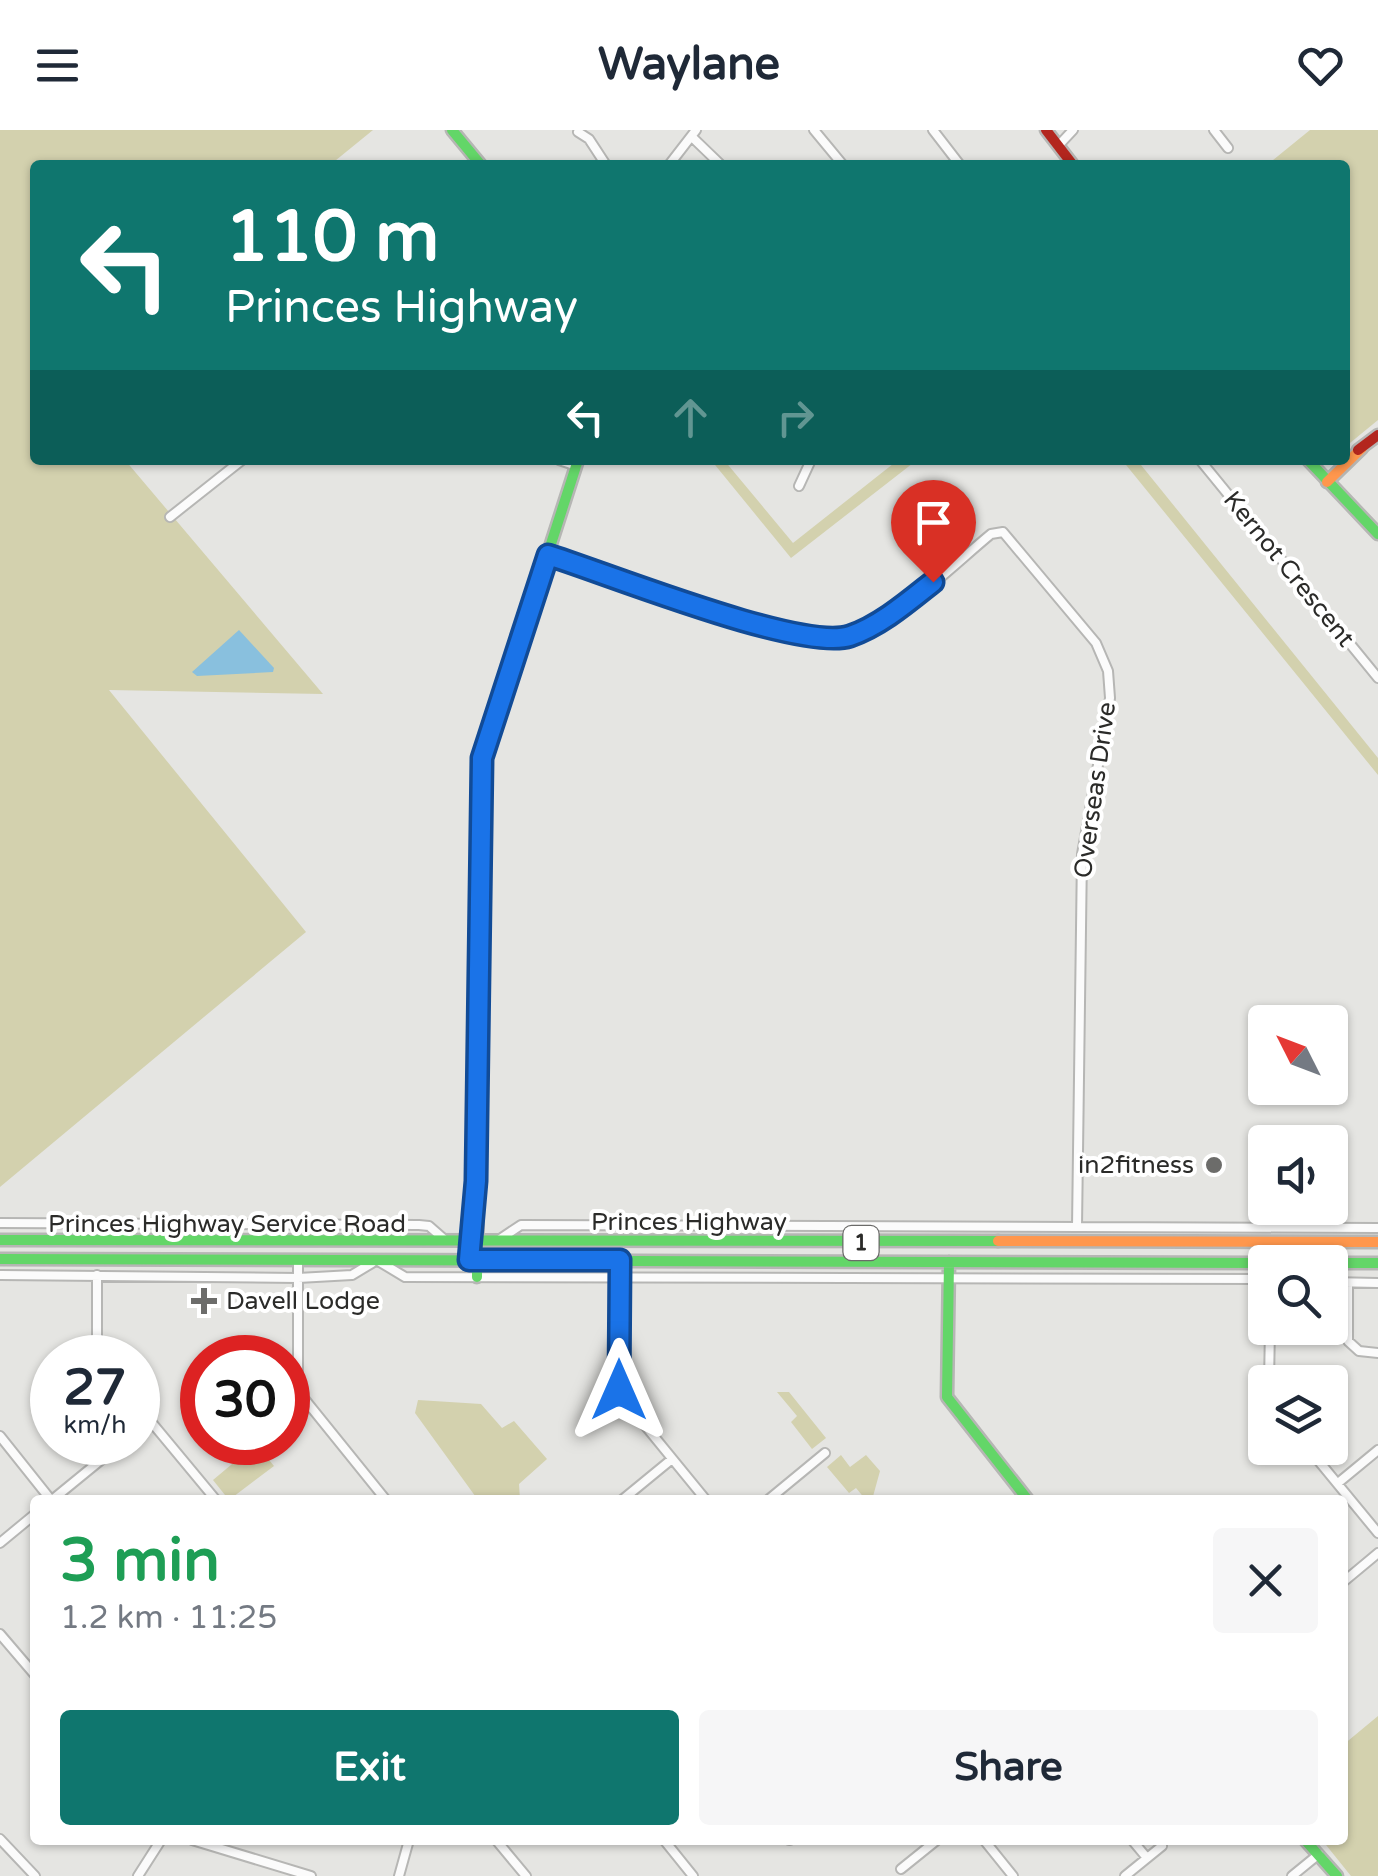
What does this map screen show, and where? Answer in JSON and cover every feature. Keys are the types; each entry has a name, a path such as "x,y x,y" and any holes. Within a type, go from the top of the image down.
{"main road":[{"path":"452,130 476,160"},
{"path":"1052,138 1069,160"},
{"path":"1350,458 1378,435"},
{"path":"1350,456 1362,448"},
{"path":"477,1277 474,1243 482,758 577,465"},
{"path":"1312,465 1378,534"},
{"path":"1324,480 1339,465"},
{"path":"1324,480 1342,465"},
{"name":"Princes Highway","path":"0,1240 1378,1242"},
{"path":"323,1240 323,1259"},
{"path":"298,1242 298,1260"},
{"path":"828,1242 870,1251 938,1251 949,1262 946,1396 1024,1495"},
{"name":"Princes Highway","path":"0,1259 1248,1265"},
{"path":"930,1262 946,1278"},
{"path":"1348,1263 1378,1263"},
{"path":"1310,1845 1337,1876"}],"street":[{"path":"814,130 839,160"},
{"path":"933,130 956,160"},
{"path":"1052,138 1065,130"},
{"path":"1052,138 1073,130"},
{"path":"1214,130 1228,148"},
{"path":"578,132 589,139 603,160"},
{"path":"673,160 694,133 717,160"},
{"path":"170,516 236,465"},
{"path":"799,486 809,465"},
{"name":"Kernot Crescent","path":"1204,465 1378,678"},
{"name":"Overseas Drive","path":"548,555 799,636 848,637 904,606 992,534 1004,532 1084,628 1108,670 1110,698 1082,854 1077,1227"},
{"name":"Princes Highway Service Road","path":"0,1223 419,1224 432,1228 448,1242"},
{"path":"497,1242 506,1230 521,1225 1378,1228"},
{"path":"298,1260 298,1391 382,1495"},
{"name":"Princes Highway Service Road","path":"0,1275 298,1278 348,1276 377,1260 405,1277 1248,1279"},
{"path":"620,1260 620,1393 702,1495"},
{"path":"97,1276 97,1335"},
{"path":"1348,1283 1378,1283"},
{"path":"1348,1340 1359,1351 1378,1353"},
{"path":"160,1433 212,1495"},
{"path":"0,1436 48,1495"},
{"path":"1338,1483 1378,1450"},
{"path":"774,1495 825,1453"},
{"path":"628,1495 672,1459"},
{"path":"58,1495 95,1465"},
{"path":"1323,1465 1348,1495"},
{"path":"1348,1496 1378,1533"},
{"path":"0,1543 30,1518"},
{"path":"1348,1577 1378,1554"},
{"path":"0,1634 30,1670"},
{"path":"0,1840 35,1876"},
{"path":"138,1876 158,1845"},
{"path":"209,1845 312,1876"},
{"path":"399,1876 408,1845"},
{"path":"500,1845 526,1876"},
{"path":"668,1845 693,1876"},
{"path":"901,1869 931,1845"},
{"path":"988,1845 1013,1876"},
{"path":"1136,1845 1147,1858"},
{"path":"1124,1876 1162,1846"},
{"path":"1292,1876 1318,1854"}],"shaded area":[{"path":"0,130 373,130 336,160 30,160 30,465 129,465 323,694 109,690 306,932 0,1187"},
{"path":"1310,130 1378,130 1378,420 1350,443 1350,160 1273,160"},
{"path":"715,465 728,465 793,543 892,465 911,465 791,558"},
{"path":"1126,465 1141,465 1378,758 1378,775"},
{"path":"777,1392 789,1392 826,1438 812,1449 791,1422 797,1416"},
{"path":"418,1400 481,1404 502,1428 514,1421 547,1459 519,1484 520,1495 474,1495 415,1413"},
{"path":"841,1455 850,1467 866,1455 880,1471 873,1495 862,1495 856,1488 849,1493 827,1467"},
{"path":"231,1465 274,1466 236,1495 225,1495 213,1480"},
{"path":"1378,1716 1378,1876 1351,1876 1326,1845 1348,1845 1348,1741"}],"water":[{"path":"239,630 274,668 273,672 197,676 192,672"}],"traffic: fast":[{"path":"452,130 477,160"},
{"path":"477,1277 482,758 576,465"},
{"path":"1313,465 1378,534"},
{"path":"469,1260 474,1201"},
{"path":"0,1240 998,1241"},
{"path":"0,1259 1248,1263"},
{"path":"949,1262 947,1397 1024,1495"},
{"path":"1348,1263 1378,1263"},
{"path":"1309,1845 1337,1876"}],"traffic: slow":[{"path":"1350,460 1362,448"},
{"path":"1327,482 1344,465"},
{"path":"998,1241 1378,1242"}],"traffic: jam":[{"path":"1046,130 1069,160"},
{"path":"1358,450 1378,435"}],"place":[{"name":"in2fitness","path":"1214,1165"},
{"name":"Davell Lodge","path":"204,1301"}],"route":[{"path":"619,1390 620,1260 469,1260 476,1181 482,758 548,555 799,636 848,637 904,606 933,582"}]}
